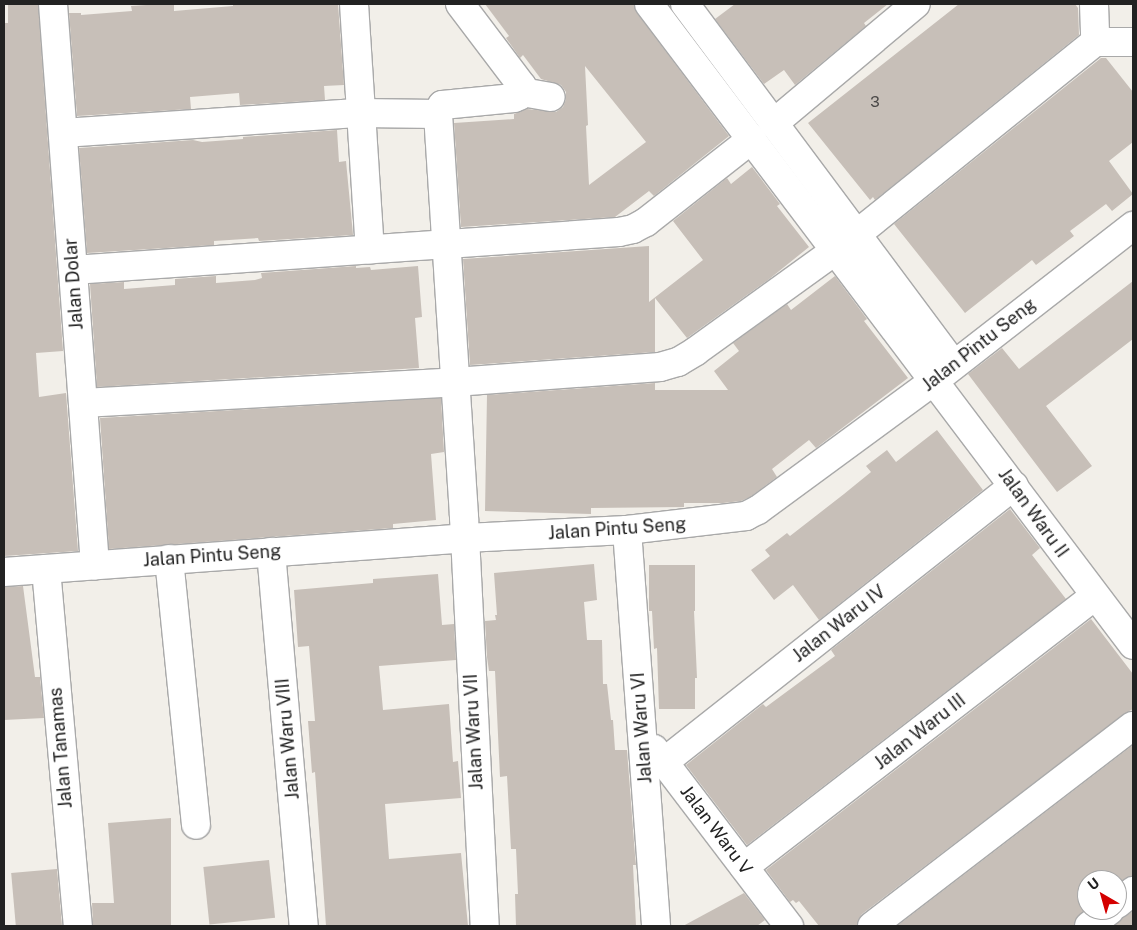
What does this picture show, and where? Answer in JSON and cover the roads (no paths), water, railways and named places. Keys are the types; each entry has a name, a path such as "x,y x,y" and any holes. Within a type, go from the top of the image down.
{"street":[{"name":"Jalan Dolar","path":"53,4 95,565"},
{"path":"354,4 370,249"},
{"path":"460,4 519,79 522,92"},
{"path":"649,4 752,139 846,242"},
{"path":"774,123 916,4"},
{"path":"1094,4 1095,42"},
{"path":"693,7 774,123 846,242"},
{"path":"83,403 455,382 660,367 678,362 846,242 1095,42 1133,42"},
{"path":"63,132 360,113 438,114 442,105 514,98 522,92 551,97"},
{"name":"Jalan Waru VII","path":"438,114 465,538 484,926"},
{"path":"73,270 619,232 634,229 646,222 752,139"},
{"name":"Jalan Pintu Seng","path":"4,572 465,538 627,530 733,519 758,510 945,372 1133,226"},
{"name":"Jalan Waru II","path":"846,242 945,372 1014,486 1133,645"},
{"name":"Jalan Waru IV","path":"664,762 1014,486"},
{"name":"Jalan Waru VI","path":"627,530 656,926"},
{"name":"Jalan Waru VIII","path":"271,552 304,926"},
{"path":"169,559 196,824"},
{"name":"Jalan Tanamas","path":"46,569 78,926"},
{"name":"Jalan Waru III","path":"744,867 1095,596"},
{"path":"872,926 1133,726"},
{"name":"Jalan Waru V","path":"642,734 789,926"}]}
